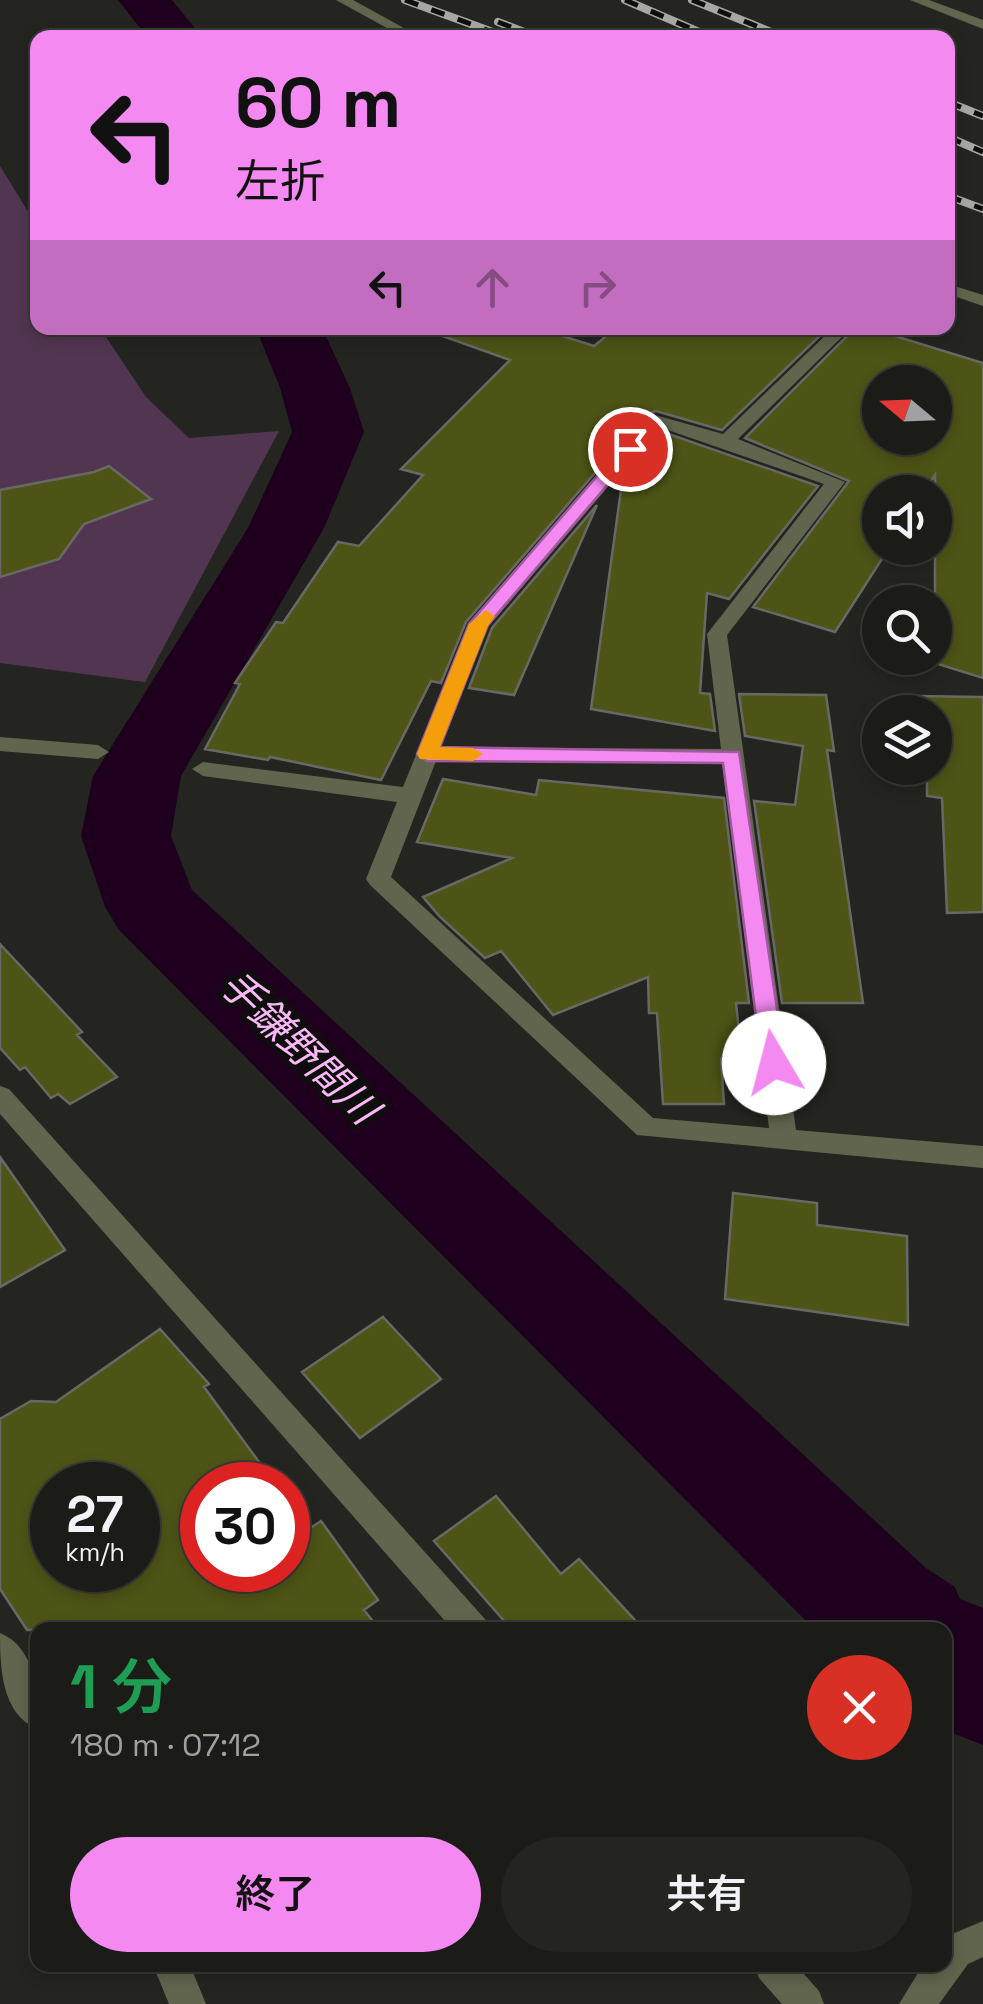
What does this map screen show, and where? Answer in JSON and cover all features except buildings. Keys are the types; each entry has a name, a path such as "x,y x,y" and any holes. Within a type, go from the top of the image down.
{"street":[{"path":"342,0 400,30"},
{"path":"917,0 983,25"},
{"path":"955,291 983,301"},
{"path":"726,441 835,335"},
{"path":"784,1140 717,634 836,482 726,441 654,420 479,624 378,879 646,1128 784,1140 983,1157"},
{"path":"0,744 98,752"},
{"path":"427,754 732,756"},
{"path":"203,770 411,796"},
{"path":"0,1096 467,1622"},
{"path":"0,1650 30,1699"},
{"path":"952,1954 983,1939"},
{"path":"174,1972 188,2004"},
{"path":"778,1972 806,2004"},
{"path":"917,2004 940,1972"}],"shaded area":[{"path":"0,166 30,215 30,335 105,335 146,397 189,438 279,431 145,682 0,663"}],"waterway":[{"name":"手鎌野間川","path":"144,0 170,30"},
{"name":"手鎌野間川","path":"292,335 315,388 328,432 286,528 137,776 126,836 152,907 899,1622"},
{"name":"手鎌野間川","path":"952,1660 983,1682"}],"railway":[{"path":"405,0 487,30"},
{"path":"625,0 694,30"},
{"path":"692,0 766,30"},
{"path":"498,22 519,30"},
{"path":"955,105 983,116"},
{"path":"955,140 983,152"},
{"path":"955,199 983,209"}],"slow traffic":[{"path":"473,754 427,754 479,624 486,616"}],"route":[{"path":"630,449 479,624 427,754 732,756 774,1063"}]}
